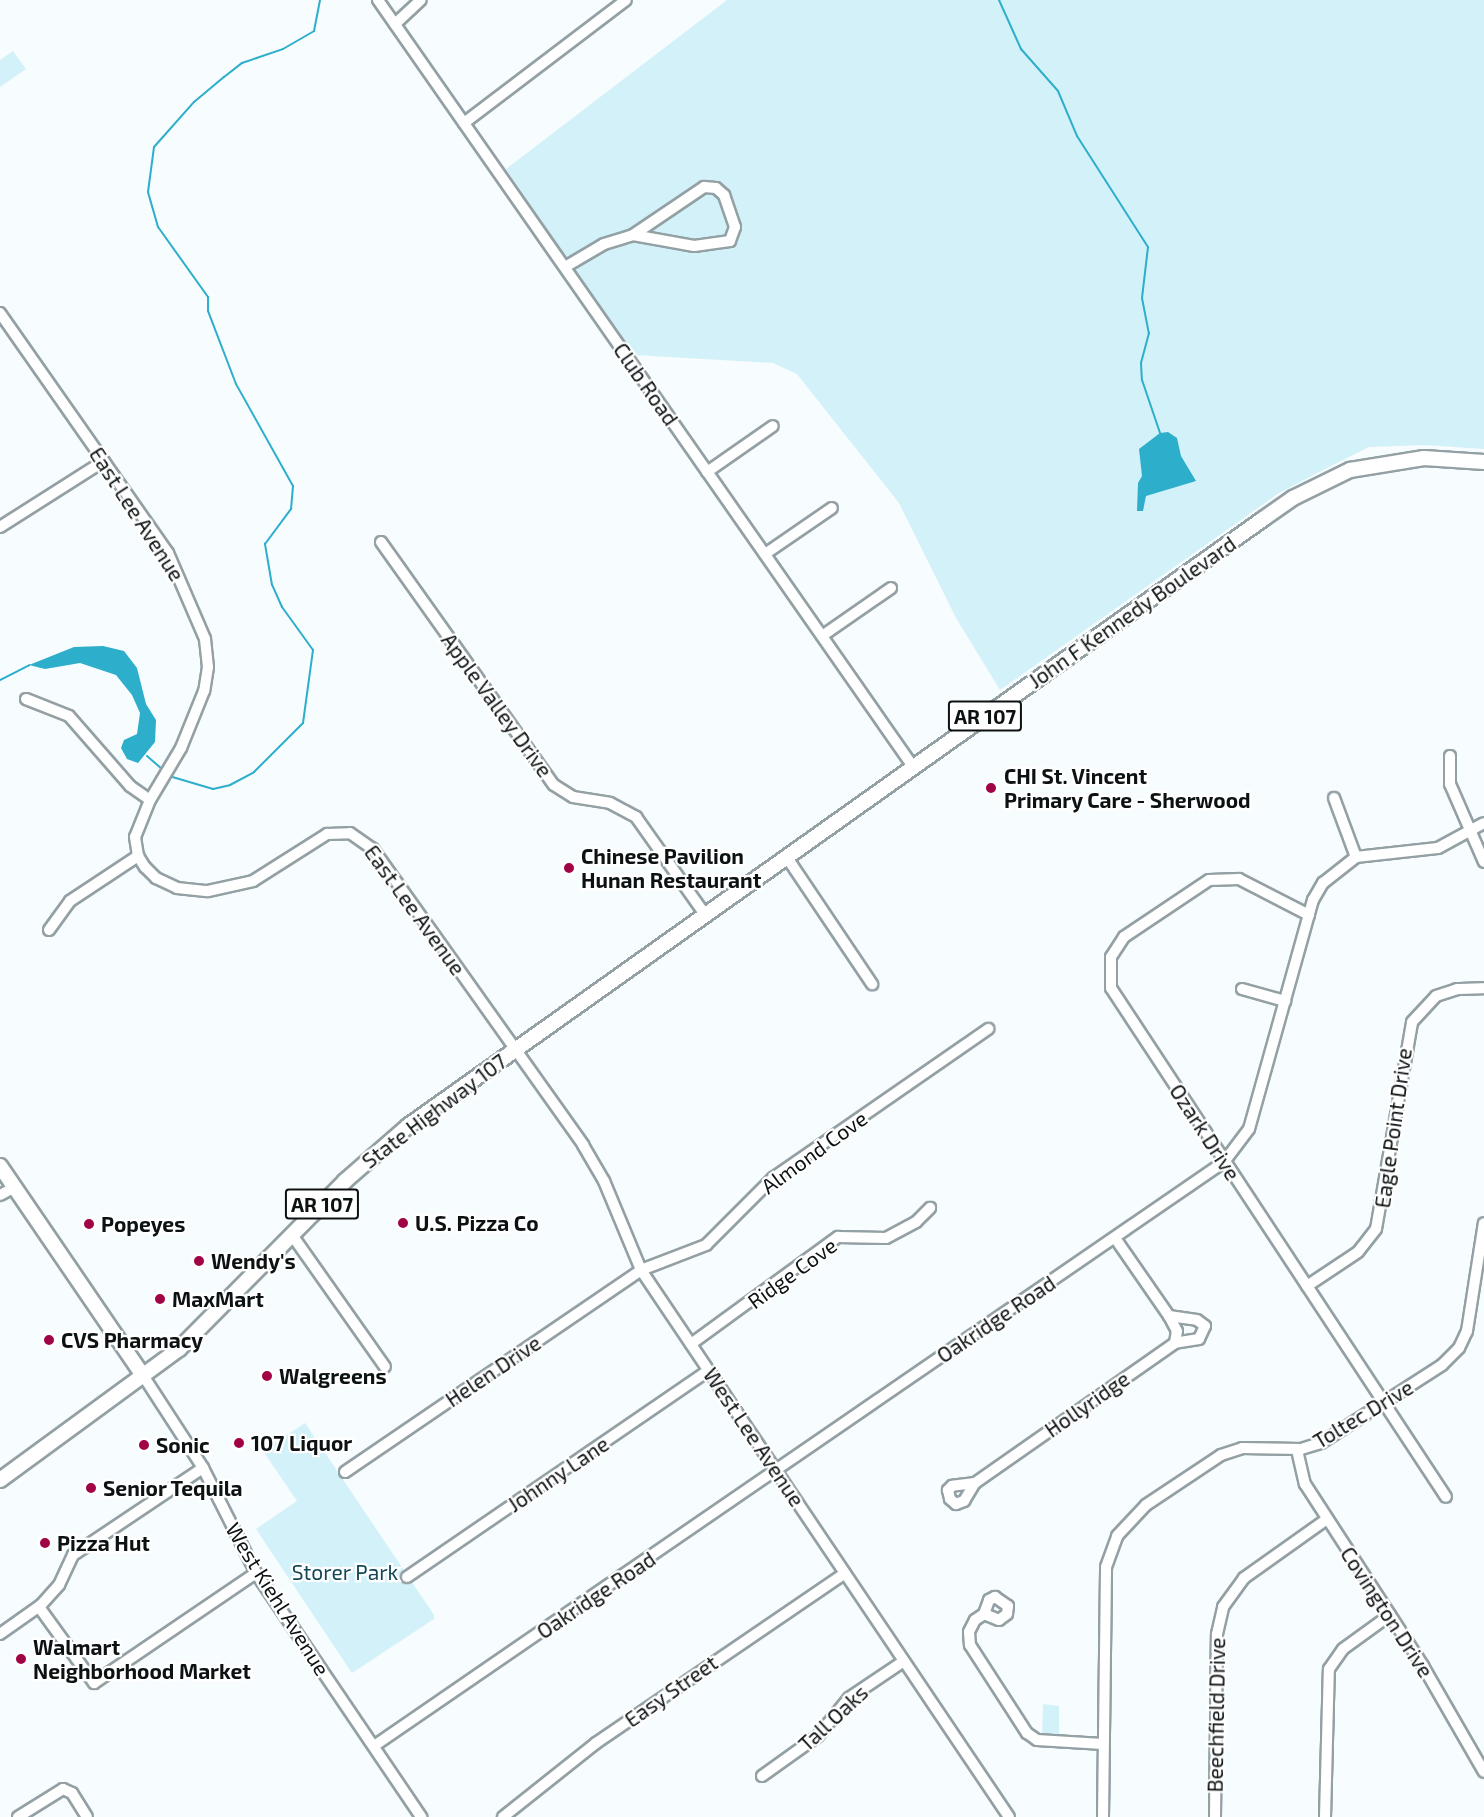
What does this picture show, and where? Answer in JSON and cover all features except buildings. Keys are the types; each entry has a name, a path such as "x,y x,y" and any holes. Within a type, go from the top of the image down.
{"main road":[{"name":"John F Kennedy Boulevard","path":"516,1049 788,859 1263,519 1321,483 1350,470 1387,461 1424,458 1484,462"},
{"name":"State Highway 107","path":"0,1480 180,1349 384,1145 516,1049"},
{"path":"0,1166 144,1377"}],"street":[{"name":"Club Road","path":"378,0 914,768"},
{"path":"395,24 421,0"},
{"path":"464,123 626,0"},
{"path":"565,267 604,244 633,235 709,186 724,195 735,227 730,241 717,245 683,246 633,235"},
{"name":"East Lee Avenue","path":"0,313 168,553 205,639 208,667 204,690 172,766 150,800 135,837 138,856 162,881 185,890 208,891 253,881 327,834 342,832 359,837 373,849 516,1049"},
{"path":"707,472 774,426"},
{"path":"0,527 104,461"},
{"path":"765,554 832,508"},
{"name":"Apple Valley Drive","path":"381,542 554,785 573,796 610,803 636,817 706,916"},
{"path":"822,636 891,588"},
{"path":"26,699 69,716 130,786 150,800"},
{"path":"1450,756 1450,784 1468,833 1484,862"},
{"path":"1334,798 1356,857 1416,853 1468,833 1484,823"},
{"path":"48,930 70,901 138,856"},
{"name":"Oakridge Road","path":"374,1746 1224,1162 1249,1130 1309,915 1323,883 1356,857"},
{"path":"788,859 872,984"},
{"name":"Ozark Drive","path":"1309,915 1243,881 1218,878 1202,883 1124,937 1111,957 1109,970 1115,996 1446,1497"},
{"name":"Eagle Point Drive","path":"1307,1287 1358,1252 1376,1229 1412,1022 1436,996 1457,989 1484,988"},
{"path":"1242,989 1285,1001"},
{"name":"Almond Cove","path":"640,1270 706,1245 773,1178 988,1029"},
{"name":"West Lee Avenue","path":"516,1049 596,1165 640,1270 1009,1817"},
{"path":"0,1196 15,1187"},
{"name":"Ridge Cove","path":"691,1344 838,1237 886,1238 916,1222 930,1208"},
{"name":"Toltec Drive","path":"1103,1817 1107,1568 1117,1536 1146,1505 1221,1455 1249,1447 1297,1450 1331,1438 1442,1365 1464,1339 1484,1223"},
{"path":"292,1235 385,1367"},
{"path":"1115,1238 1169,1316 1177,1331 1175,1343 1202,1338 1206,1326 1197,1320 1169,1316"},
{"name":"Helen Drive","path":"345,1472 640,1270"},
{"name":"Hollyridge","path":"975,1483 1175,1343"},
{"name":"Johnny Lane","path":"407,1577 708,1371"},
{"name":"West Kiehl Avenue","path":"144,1377 203,1468 256,1573 421,1817"},
{"name":"Covington Drive","path":"1297,1450 1305,1484 1390,1615 1484,1772"},
{"path":"0,1634 39,1607 59,1585 73,1555 203,1468"},
{"name":"Beechfield Drive","path":"1215,1817 1216,1634 1223,1607 1244,1578 1327,1519"},
{"path":"39,1607 94,1683 256,1573"},
{"name":"Easy Street","path":"503,1817 596,1743 845,1573"},
{"path":"984,1614 971,1626 970,1645 1027,1733 1037,1740 1103,1744"},
{"path":"1325,1817 1329,1669 1342,1649 1390,1615"},
{"name":"Tall Oaks","path":"762,1776 818,1736 849,1698 904,1661"},
{"path":"18,1817 63,1789 72,1793 87,1817"}],"green space":[{"path":"727,0 1484,0 1484,449 1425,445 1369,447 1279,493 1000,690 956,618 899,503 797,374 773,363 635,355 527,213 528,202 506,169"},
{"path":"13,51 26,69 0,87 0,60"},
{"name":"Storer Park","path":"305,1423 434,1615 434,1619 352,1673 256,1529 297,1501 263,1451"},
{"path":"1043,1704 1059,1706 1059,1738 1042,1737"}],"water":[{"path":"1168,432 1177,438 1181,456 1196,481 1146,496 1143,511 1137,511 1138,483 1142,476 1139,449 1160,433"},
{"path":"103,646 124,651 137,668 146,704 156,720 155,742 138,763 127,759 121,748 124,740 137,734 140,713 132,695 116,675 80,663 45,669 29,665 74,647"}],"waterway":[{"path":"169,776 213,789 230,785 254,772 303,723 313,650 282,607 272,585 265,544 291,509 293,486 236,384 208,311 208,297 158,227 148,192 154,147 194,102 242,63 283,49 314,31 320,0"},
{"path":"999,0 1021,49 1058,91 1077,136 1148,247 1142,298 1149,333 1141,363 1142,380 1160,433"},
{"path":"0,680 29,665"},
{"path":"147,756 163,770"}],"place":[{"name":"CHI St. Vincent Primary Care - Sherwood","path":"991,788"},
{"name":"Chinese Pavilion Hunan Restaurant","path":"569,868"},
{"name":"U.S. Pizza Co","path":"403,1223"},
{"name":"Popeyes","path":"89,1224"},
{"name":"Wendy's","path":"199,1261"},
{"name":"MaxMart","path":"160,1299"},
{"name":"CVS Pharmacy","path":"49,1340"},
{"name":"Walgreens","path":"267,1376"},
{"name":"107 Liquor","path":"239,1443"},
{"name":"Sonic","path":"144,1445"},
{"name":"Senior Tequila","path":"91,1488"},
{"name":"Pizza Hut","path":"45,1543"},
{"name":"Walmart Neighborhood Market","path":"21,1659"}]}
